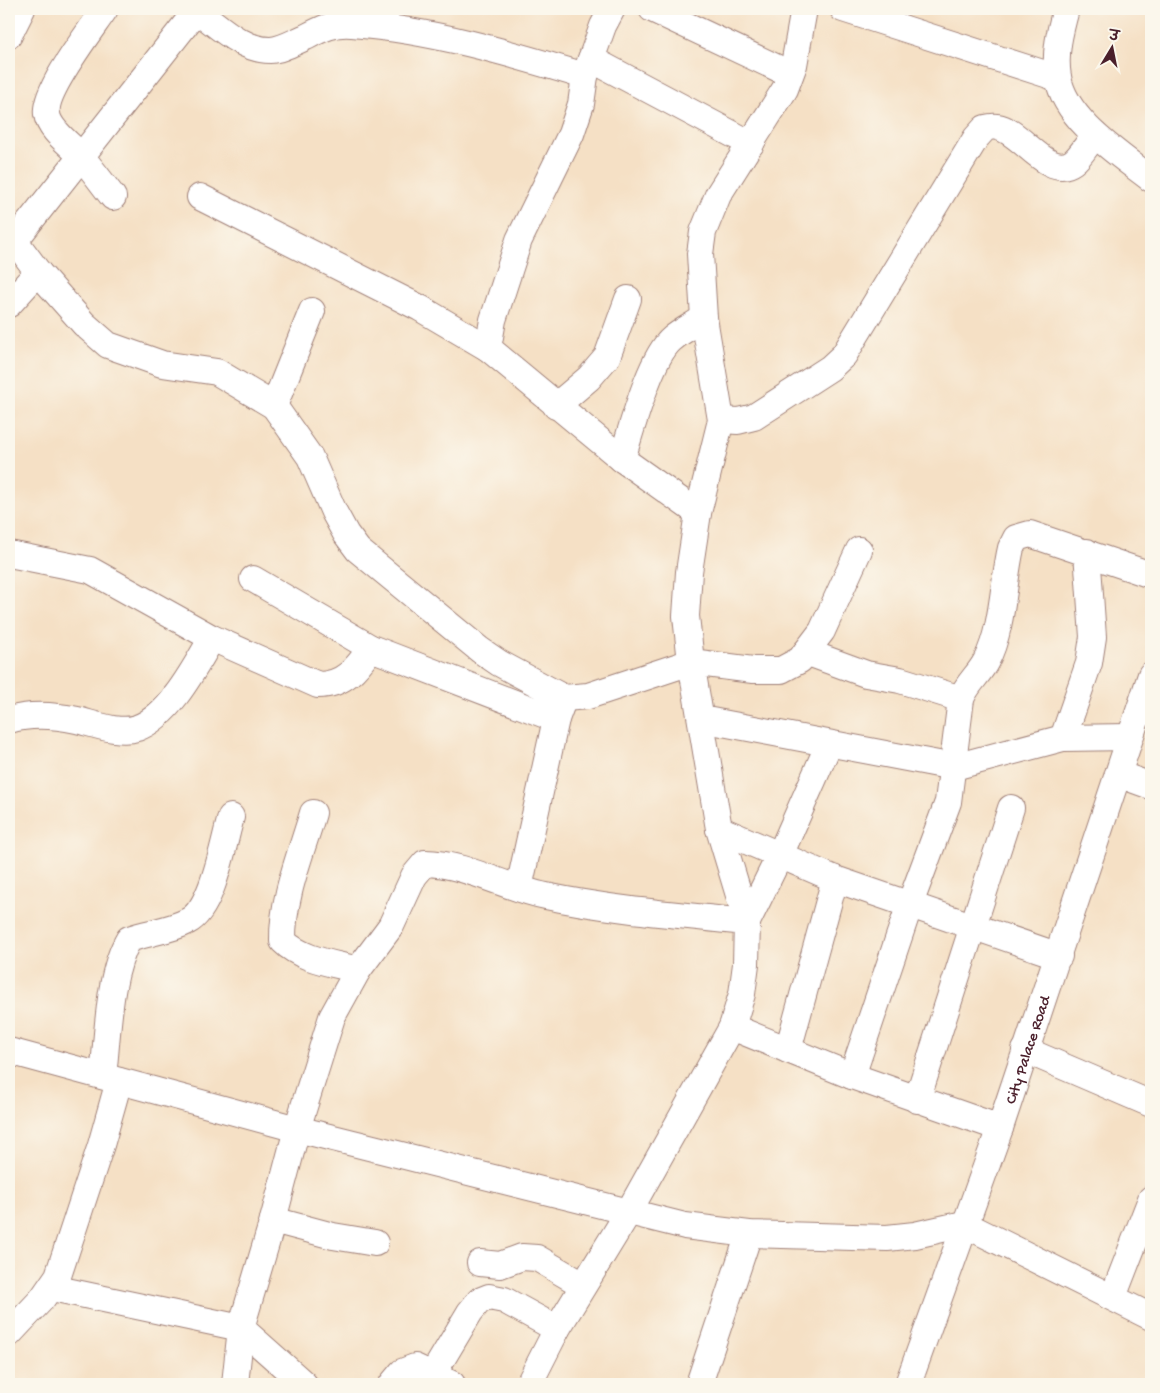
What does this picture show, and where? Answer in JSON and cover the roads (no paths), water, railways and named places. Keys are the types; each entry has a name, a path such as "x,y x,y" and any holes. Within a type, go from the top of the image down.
{"street":[{"path":"9,35 22,9"},
{"path":"106,9 60,76 50,98 47,114 52,126 81,156 113,197"},
{"path":"560,709 480,650 358,550 334,512 310,457 274,406 217,372 162,364 108,345 84,324 10,241 81,156 196,9 237,40 252,46 271,50 291,44 350,16 588,67 751,144"},
{"path":"488,348 493,320 519,240 571,134 588,67 603,26 612,9"},
{"path":"652,9 790,74"},
{"path":"529,1384 557,1329 628,1213 732,1027 742,994 746,964 747,922 719,829 691,662 686,616 689,572 698,513 720,420 704,318 700,254 703,232 718,195 785,90 801,32 804,9"},
{"path":"843,9 1058,78"},
{"path":"1066,9 1056,51 1058,78 1069,102 1095,135 1151,179"},
{"path":"720,420 738,421 754,417 830,368 844,355 976,138 985,128 997,127 1009,132 1051,164 1064,166 1074,162 1095,135"},
{"path":"200,197 420,308 488,348 622,460 698,513"},
{"path":"9,304 38,272"},
{"path":"556,406 589,378 607,357 628,298"},
{"path":"274,406 312,311"},
{"path":"622,460 644,392 658,359 671,340 704,318"},
{"path":"852,1076 910,904 948,802 954,767 961,699 966,686 986,660 996,628 1011,548 1016,538 1030,534 1151,575"},
{"path":"253,579 371,648 560,709 588,696 691,662 753,670 781,670 800,660 822,631 859,550"},
{"path":"1063,738 1089,663 1093,637 1087,552"},
{"path":"9,554 90,570 212,638 318,685 330,685 349,676 371,648"},
{"path":"9,720 38,714 57,716 119,730 137,728 166,707 182,687 212,638"},
{"path":"806,652 866,674 900,680 961,699"},
{"name":"City Palace Road","path":"908,1384 1000,1128 1025,1050 1059,956 1151,675"},
{"path":"519,888 560,709"},
{"path":"701,719 954,767 1063,738 1130,737"},
{"path":"747,922 780,855 829,744"},
{"path":"1118,774 1151,786"},
{"path":"917,1100 1012,808"},
{"path":"313,814 288,898 282,926 283,941 293,950 309,957 358,970"},
{"path":"9,1334 52,1288 65,1260 111,1078 116,970 122,951 129,939 171,929 190,920 201,910 209,893 231,817"},
{"path":"719,829 835,879 1059,956"},
{"path":"235,1384 241,1328 273,1220 297,1129 332,1017 358,970 391,926 414,876 425,863 459,868 544,896 585,904 747,922"},
{"path":"788,1050 835,879"},
{"path":"732,1027 852,1076 1000,1128"},
{"path":"1025,1050 1151,1104"},
{"path":"9,1051 297,1129 685,1226 749,1234 887,1238 916,1235 964,1224 1151,1317"},
{"path":"1113,1297 1151,1198"},
{"path":"273,1220 333,1236 375,1243"},
{"path":"699,1384 749,1234"},
{"path":"480,1263 500,1265 522,1257 537,1258 583,1285"},
{"path":"52,1288 241,1328 304,1384"},
{"path":"392,1384 402,1372 415,1367 442,1379 470,1312 479,1301 489,1297 504,1300 557,1329"}]}
